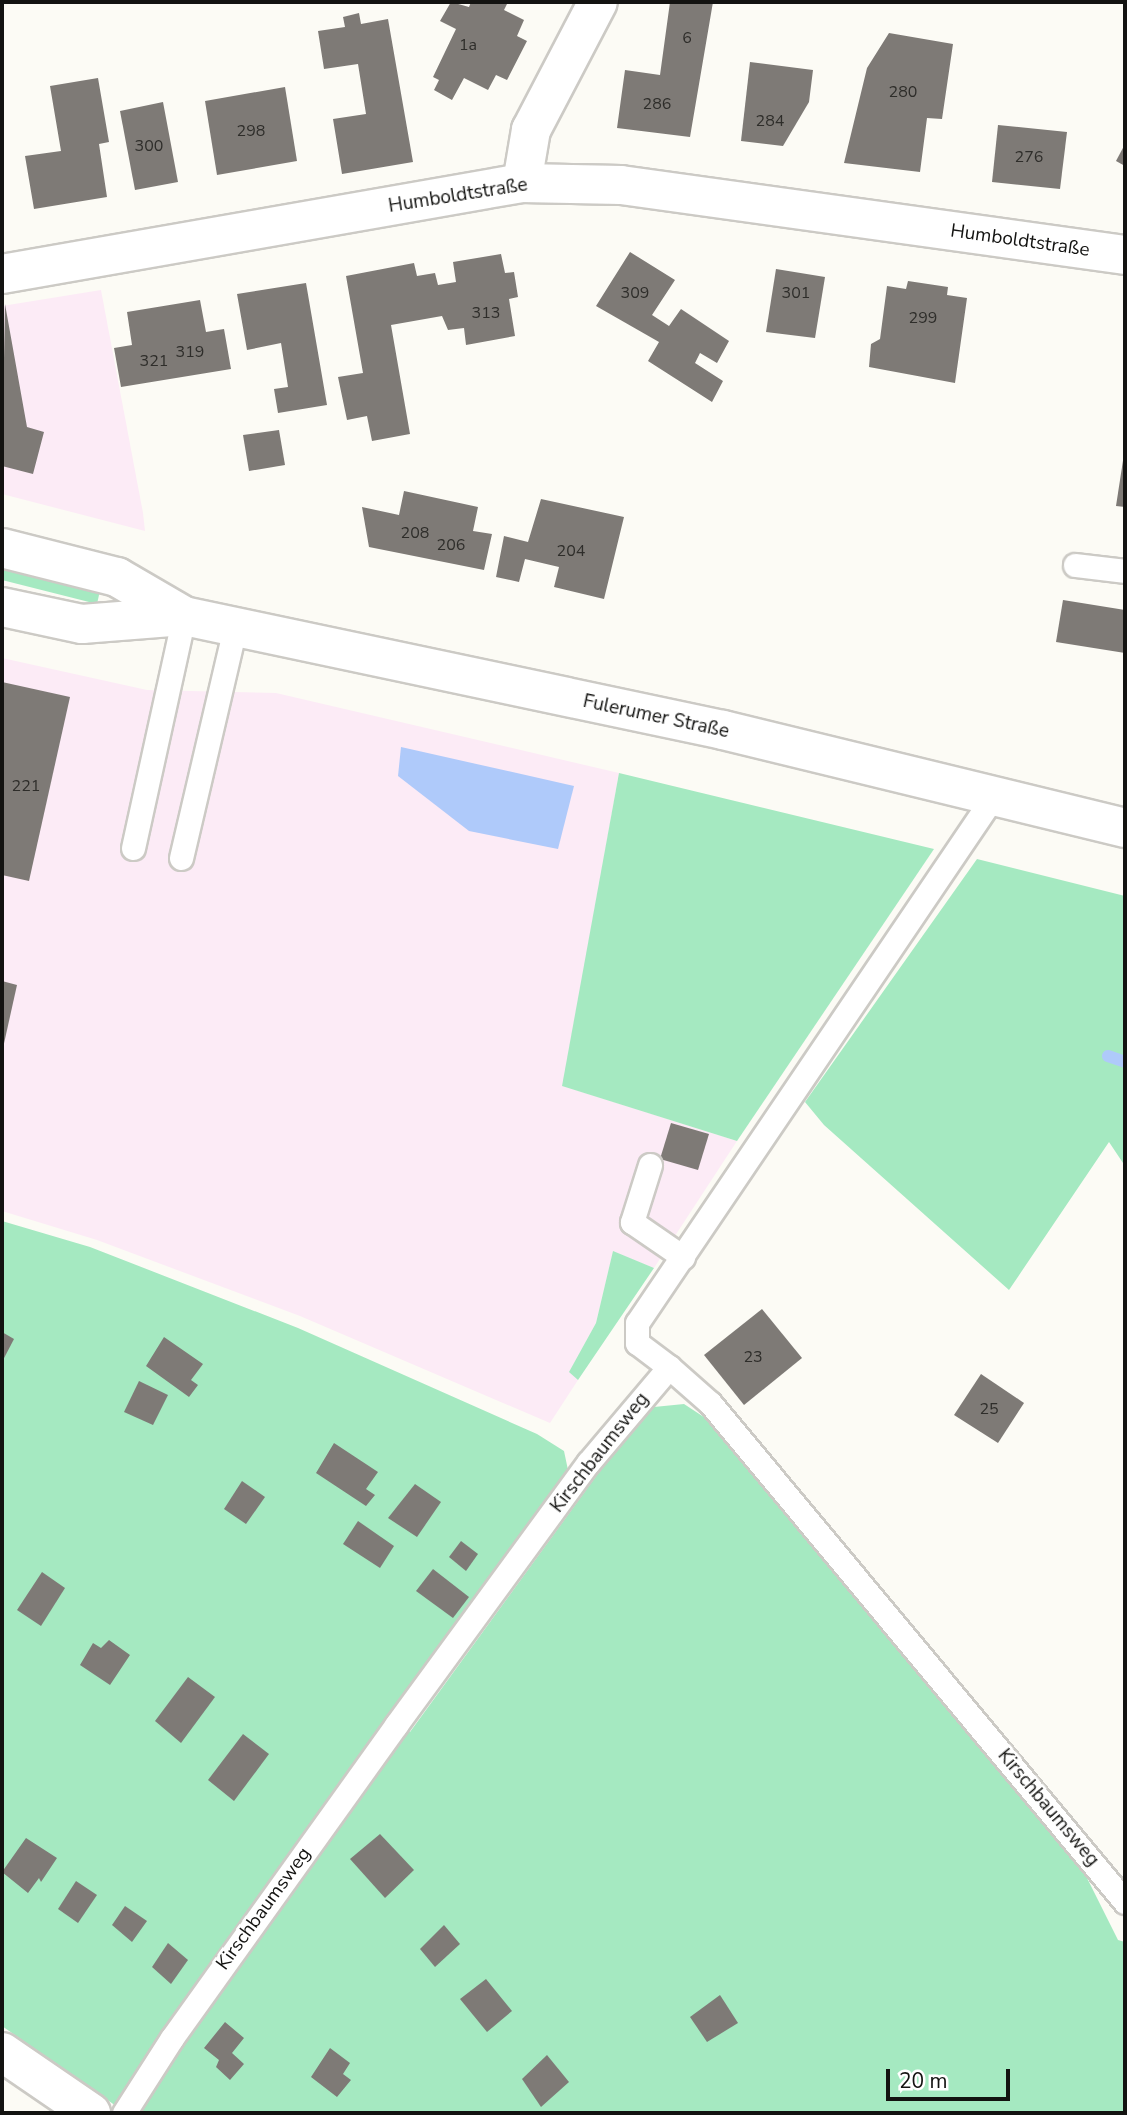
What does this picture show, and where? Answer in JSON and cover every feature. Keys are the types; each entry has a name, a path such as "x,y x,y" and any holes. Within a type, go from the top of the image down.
{"street":[{"path":"522,183 531,130 598,2"},
{"name":"Humboldtstraße","path":"2,274 522,183 621,185 1125,255"},
{"name":"Fulerumer Straße","path":"2,548 117,577 184,616 723,730 1125,828"},
{"name":"Fulerumer Straße","path":"2,607 82,624 184,616"},
{"path":"2,2052 90,2113"}],"lane":[{"path":"1074,565 1125,571"},
{"path":"133,848 184,616"},
{"path":"181,858 235,628"},
{"path":"669,1367 637,1343 637,1323 993,797"},
{"path":"650,1165 632,1222 683,1256"},
{"name":"Kirschbaumsweg","path":"124,2113 172,2038 396,1725 588,1463 669,1367 710,1403 1125,1902"}],"shaded area":[{"path":"101,290 145,531 2,494 2,306"},
{"path":"2,658 147,690 276,693 619,773 563,1086 737,1141 654,1268 613,1252 596,1323 570,1371 578,1380 550,1423 300,1316 97,1240 2,1211"}],"green space":[{"path":"2,562 101,586 97,604 2,580"},
{"path":"619,773 934,849 737,1141 562,1086"},
{"path":"977,859 1125,896 1125,1166 1109,1142 1009,1290 824,1125 805,1102"},
{"path":"2,1221 90,1247 298,1328 537,1434 564,1451 568,1470 392,1719 410,1732 602,1468 654,1407 684,1404 713,1423 1080,1864 1118,1940 1125,1942 1125,2113 126,2113 2,2026"},
{"path":"613,1251 654,1268 578,1380 569,1372 596,1323"}],"water":[{"path":"401,747 574,786 558,849 469,831 398,776"}],"building":[{"path":"451,2 469,7 471,2 508,2 504,10 524,20 517,36 527,41 507,80 496,75 488,90 464,78 452,100 434,90 439,80 433,77 456,29 440,21"},
{"path":"670,2 713,2 690,137 617,128 625,70 660,75"},
{"path":"359,13 361,24 388,19 413,162 342,174 333,119 366,114 358,64 324,69 318,31 345,27 343,17"},
{"path":"889,33 953,44 942,119 927,118 920,172 844,163 867,68"},
{"path":"750,62 813,70 809,102 783,146 741,141"},
{"path":"98,78 109,142 99,144 107,197 34,209 25,156 61,151 50,86"},
{"path":"285,87 297,161 217,175 205,101"},
{"path":"163,102 178,182 135,190 120,111"},
{"path":"998,125 1067,132 1060,189 992,182"},
{"path":"1125,144 1125,166 1116,161"},
{"path":"630,252 675,280 652,315 669,326 681,309 729,341 717,363 700,353 695,363 723,381 712,402 648,361 659,342 596,306"},
{"path":"501,254 505,273 514,272 518,297 509,299 515,336 466,345 464,328 448,330 442,316 391,325 410,434 372,441 367,416 347,420 338,377 363,373 346,276 414,263 417,276 435,273 438,285 456,282 453,262"},
{"path":"776,269 825,277 815,338 766,332"},
{"path":"908,281 948,287 947,295 967,298 955,383 869,367 871,344 880,339 887,286 906,289"},
{"path":"306,283 327,405 278,413 274,389 288,387 281,343 247,350 237,294"},
{"path":"200,300 206,332 224,329 231,369 121,387 114,348 132,345 127,312"},
{"path":"5,304 27,427 44,432 33,474 2,466"},
{"path":"279,430 285,465 249,471 243,435"},
{"path":"1125,454 1125,507 1116,506"},
{"path":"404,491 478,507 473,531 492,534 484,570 369,547 362,507 399,515"},
{"path":"541,499 624,517 604,599 554,587 559,567 525,559 519,582 496,577 504,536 528,542"},
{"path":"1063,600 1125,610 1125,653 1056,642"},
{"path":"2,682 70,697 29,881 2,875"},
{"path":"2,981 17,985 3,1048 2,1047"},
{"path":"671,1123 709,1134 698,1170 660,1159"},
{"path":"762,1309 802,1358 744,1405 704,1355"},
{"path":"2,1332 14,1339 2,1362"},
{"path":"164,1337 203,1364 191,1380 198,1385 189,1397 146,1366"},
{"path":"981,1374 1024,1403 998,1443 954,1415"},
{"path":"139,1381 168,1395 153,1425 124,1412"},
{"path":"334,1443 378,1472 366,1489 375,1495 366,1506 316,1473"},
{"path":"242,1481 265,1497 246,1524 224,1509"},
{"path":"415,1484 441,1502 417,1537 388,1518"},
{"path":"358,1521 394,1546 380,1568 343,1544"},
{"path":"461,1541 478,1554 466,1571 449,1557"},
{"path":"433,1569 469,1597 453,1618 416,1591"},
{"path":"42,1572 65,1588 41,1626 17,1610"},
{"path":"109,1640 130,1655 110,1685 80,1665 93,1643 101,1648"},
{"path":"188,1677 215,1697 181,1743 155,1721"},
{"path":"243,1734 269,1754 234,1801 208,1780"},
{"path":"380,1834 414,1870 385,1898 350,1859"},
{"path":"26,1838 57,1858 41,1882 39,1878 28,1893 2,1872"},
{"path":"76,1881 97,1895 78,1923 58,1909"},
{"path":"125,1906 147,1921 132,1942 112,1925"},
{"path":"444,1925 460,1944 435,1967 420,1949"},
{"path":"168,1943 188,1960 171,1984 152,1967"},
{"path":"486,1979 512,2011 487,2032 460,1999"},
{"path":"720,1995 738,2023 707,2042 690,2017"},
{"path":"225,2022 244,2038 232,2053 244,2064 230,2080 216,2067 219,2060 204,2048"},
{"path":"330,2048 350,2063 343,2074 351,2080 337,2097 311,2077"},
{"path":"547,2055 569,2082 541,2107 522,2079"}],"waterway":[{"path":"1108,1056 1125,1062"}]}
